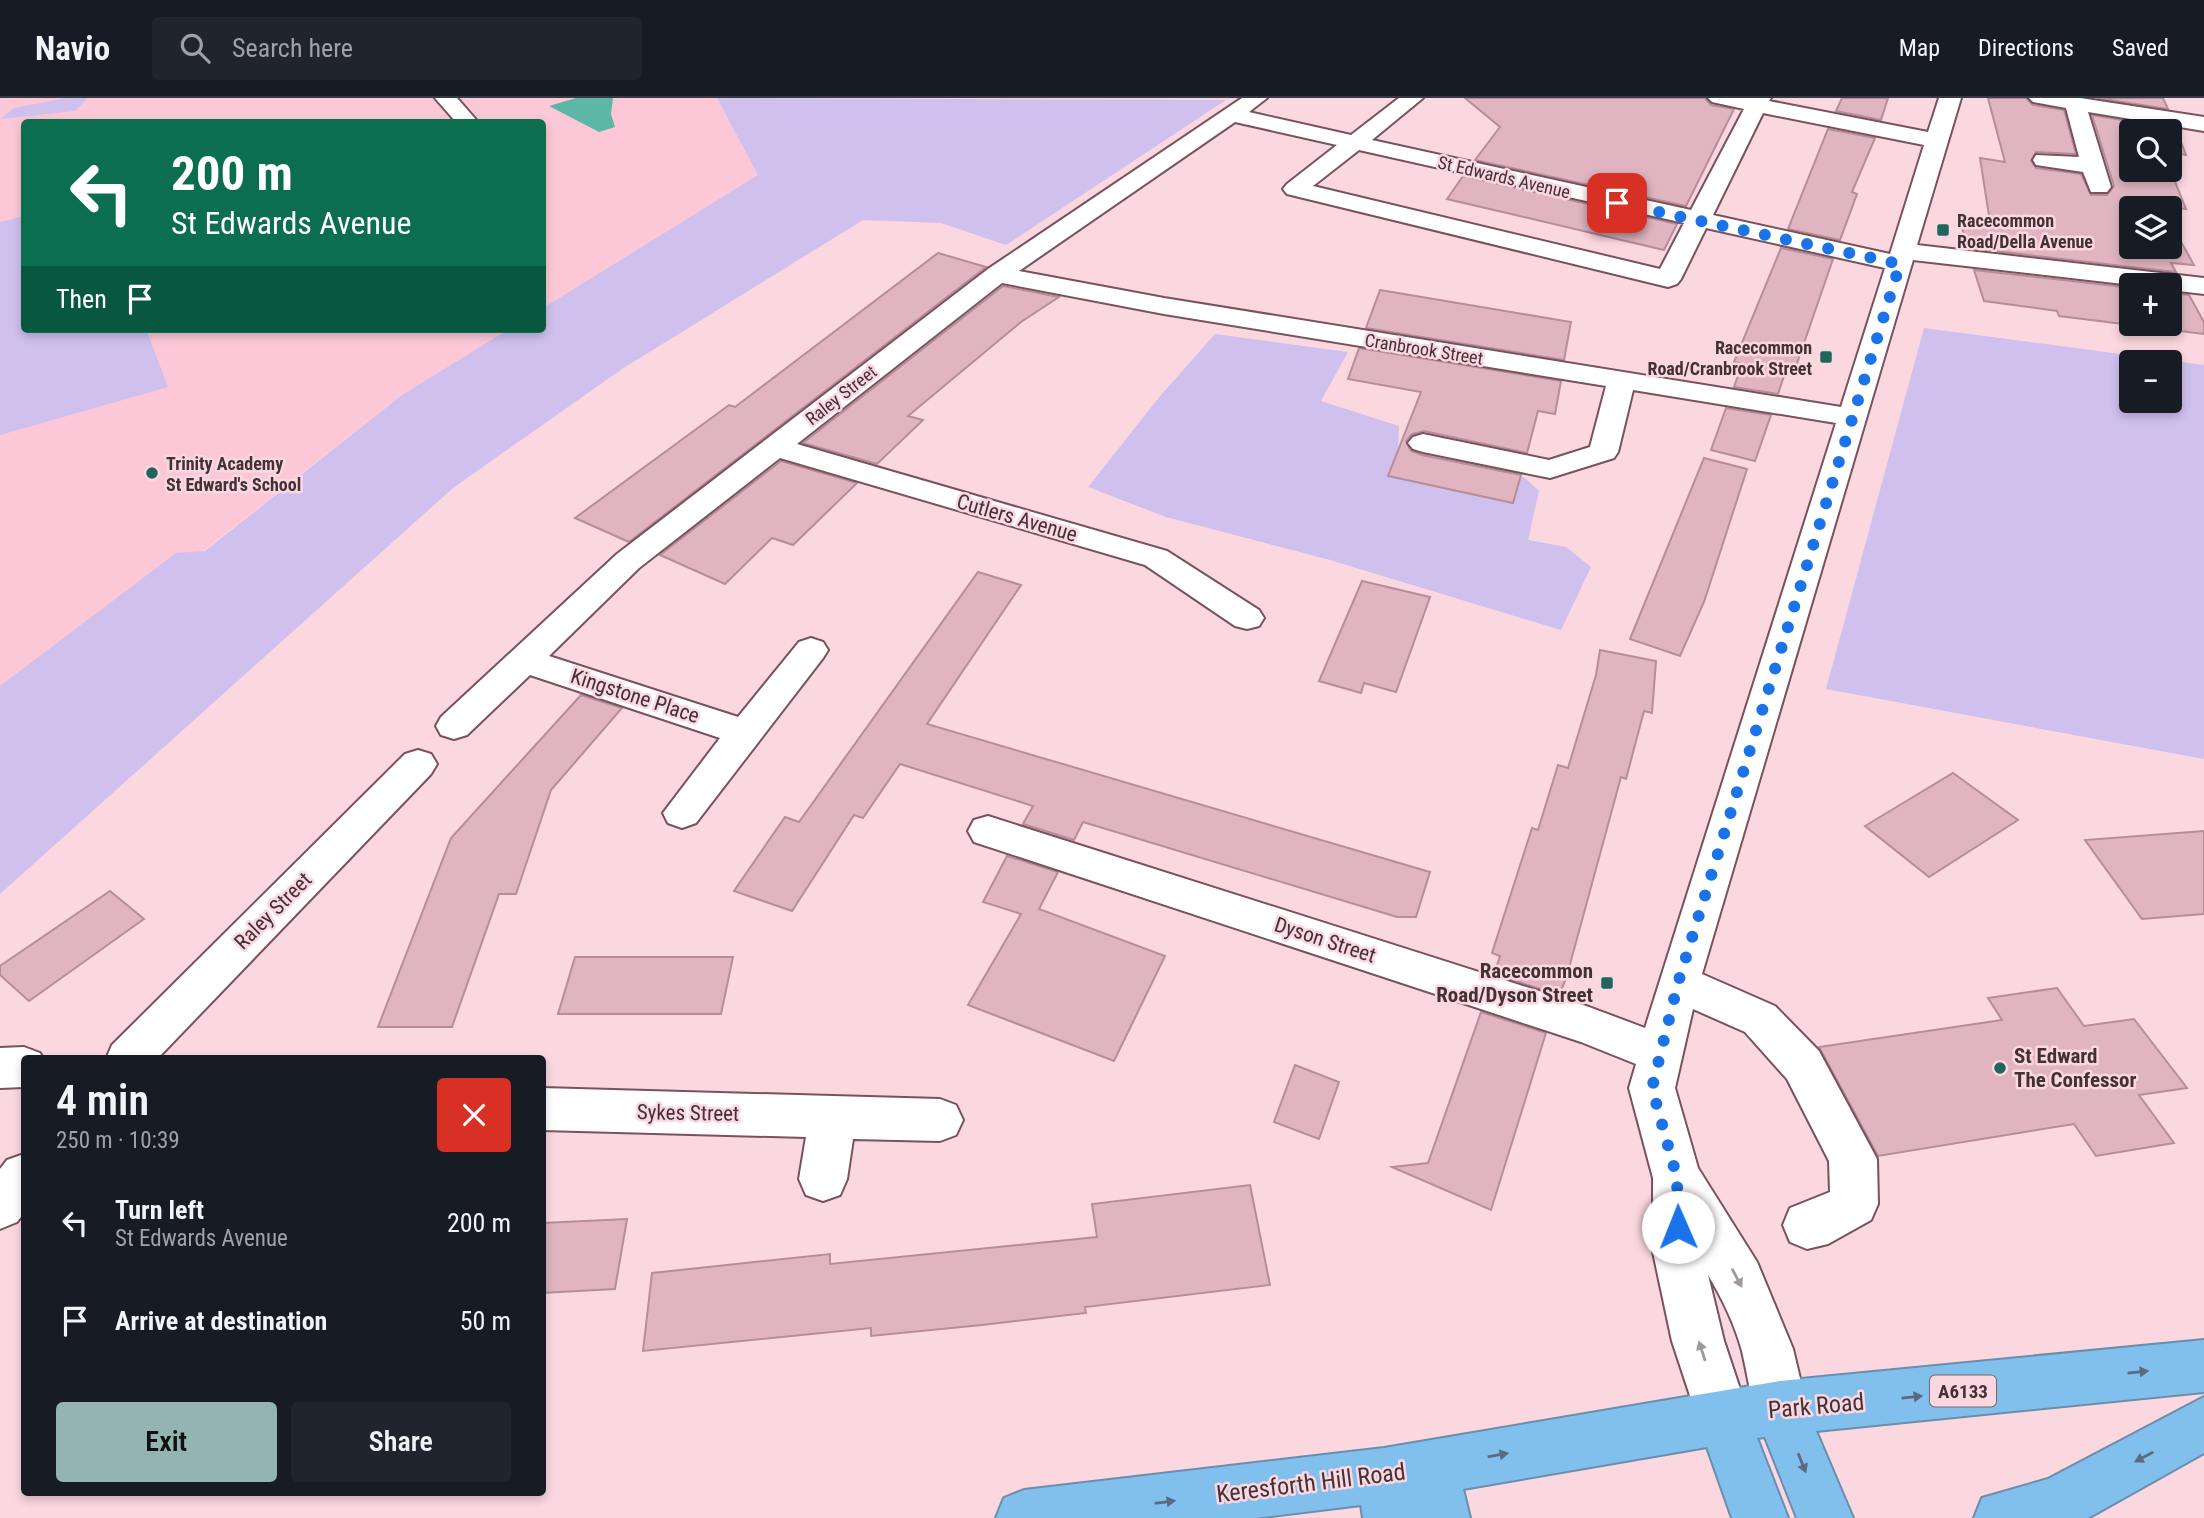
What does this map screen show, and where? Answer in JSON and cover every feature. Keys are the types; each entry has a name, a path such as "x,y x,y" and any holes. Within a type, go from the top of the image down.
{"highway":[{"name":"Park Road","path":"1402,1487 1723,1416 2204,1366"},
{"path":"1780,1408 1825,1518"},
{"path":"1723,1416 1760,1518"},
{"path":"2002,1518 2056,1505 2204,1424"},
{"path":"1402,1487 1442,1518"},
{"name":"Keresforth Hill Road","path":"1024,1518 1402,1487"}],"street":[{"path":"446,98 464,119"},
{"name":"Raley Street","path":"454,726 628,561 997,274 1256,98"},
{"path":"1412,98 1295,189 1668,279 1758,102"},
{"path":"1719,98 1758,102 1938,141"},
{"path":"1723,1416 1698,1341 1678,1252 1677,1178 1652,1088 1678,983 1798,600 1851,417 1950,98"},
{"path":"2040,98 2204,124"},
{"path":"2044,160 2096,176 2075,104"},
{"name":"St Edwards Avenue","path":"1231,115 1696,221 1902,258 2204,286"},
{"name":"Cranbrook Street","path":"997,274 1164,306 1851,417"},
{"path":"1423,443 1550,469 1603,452 1621,381"},
{"name":"Cutlers Avenue","path":"774,447 1156,558 1247,618"},
{"path":"682,813 811,650"},
{"name":"Kingstone Place","path":"524,660 745,733"},
{"name":"Raley Street","path":"132,1055 418,764"},
{"name":"Dyson Street","path":"988,831 1589,1026 1661,1054"},
{"path":"1678,983 1760,1019 1803,1065 1853,1159 1853,1204 1828,1221 1807,1225"},
{"path":"0,1068 21,1067"},
{"name":"Sykes Street","path":"546,1109 940,1120"},
{"path":"823,1179 833,1116"},
{"path":"1677,1178 1739,1280 1766,1349 1780,1408"},
{"path":"0,1206 21,1180"}],"shaded area":[{"name":"Trinity Academy St Edward's School","path":"0,98 722,98 719,99 759,175 546,306 546,119 21,119 21,333 503,333 402,395 0,710"},
{"path":"66,98 88,98 75,111 0,119 14,108"},
{"path":"576,98 613,98 611,114 615,127 599,132 549,106"},
{"path":"717,98 1226,100 1006,245 941,223 863,220 622,369 453,488 0,894 0,686 176,553 205,551 402,395 503,333 546,333 546,306 758,175"},
{"path":"21,217 21,333 148,333 168,387 0,435 0,222"},
{"path":"1924,328 2119,354 2119,413 2182,413 2182,362 2204,365 2204,759 1826,689"},
{"path":"1215,334 1348,352 1321,401 1399,426 1398,451 1388,476 1513,503 1520,478 1524,477 1539,491 1528,540 1566,547 1591,567 1561,630 1330,560 1166,517 1088,487 1161,395"}],"building":[{"path":"1465,98 1705,98 1711,105 1734,109 1686,206 1475,160 1500,127"},
{"path":"1842,98 1888,98 1881,120 1836,111"},
{"path":"1988,98 2026,98 2033,105 2064,110 2076,154 2036,152 2031,161 2036,168 2081,174 2091,195 2107,195 2114,186 2092,115 2119,120 2119,182 2175,182 2181,196 2119,196 2119,259 2182,259 2182,244 2194,265 2171,263 2176,272 1968,248 1959,218 1990,222 1980,158 2005,162"},
{"path":"2097,98 2163,98 2168,109"},
{"path":"1828,129 1875,138 1852,192 1857,194 1840,240 1788,229"},
{"path":"1463,176 1677,224 1664,250 1447,199"},
{"path":"1781,248 1833,259 1793,375 1785,373 1778,394 1734,387 1742,364 1734,362"},
{"path":"938,253 986,267 629,542 575,518 729,405 735,407"},
{"path":"1974,270 2119,287 2119,323 2059,316 2057,311 1984,301"},
{"path":"1003,286 1059,297 1021,322 908,416 923,420 877,464 803,443"},
{"path":"1380,290 1571,322 1564,360 1366,328"},
{"path":"2182,294 2189,295 2204,322 2204,334 2182,331"},
{"path":"1359,348 1561,381 1555,414 1538,411 1527,453 1424,431 1412,434 1406,441 1411,451 1422,455 1521,475 1513,503 1388,476 1421,392 1348,379"},
{"path":"1726,408 1771,415 1755,461 1711,450"},
{"path":"1704,458 1747,469 1704,602 1680,656 1630,639"},
{"path":"781,461 857,483 793,545 772,538 725,584 660,555"},
{"path":"978,572 1021,585 927,724 1430,872 1416,917 1397,917 1083,822 1074,840 1023,824 1033,806 900,764 863,818 854,815 792,911 734,891 785,817 799,822"},
{"path":"1362,581 1430,597 1396,692 1364,683 1361,693 1319,681"},
{"path":"1600,650 1656,661 1652,713 1644,711 1626,779 1621,777 1566,979 1559,995 1494,974 1500,956 1492,953 1532,828 1538,830 1558,765 1568,768 1596,675"},
{"path":"581,695 622,708 551,790 516,894 499,894 452,1027 378,1027 451,838"},
{"path":"1953,773 2018,820 1929,877 1865,826"},
{"path":"2204,831 2204,914 2142,919 2085,840"},
{"path":"1007,856 1058,872 1039,909 1165,956 1114,1061 968,1005 1021,914 983,902"},
{"path":"110,891 144,919 29,1001 0,975 0,966"},
{"path":"575,957 733,957 721,1014 558,1014"},
{"name":"St Edward The Confessor","path":"2057,988 2084,1026 2134,1019 2187,1088 2139,1095 2174,1143 2096,1156 2074,1124 1878,1156 1819,1047 2002,1020 1988,998"},
{"path":"1481,1012 1546,1033 1491,1210 1392,1167 1428,1163"},
{"path":"1295,1065 1339,1082 1319,1139 1274,1122"},
{"path":"1250,1185 1270,1285 1085,1307 1086,1313 982,1325 871,1336 871,1328 643,1351 652,1273 830,1254 830,1264 1097,1237 1092,1204"},
{"path":"627,1219 615,1289 546,1293 546,1223"}],"place":[{"name":"Racecommon Road/Della Avenue","path":"1943,230"},
{"name":"Racecommon Road/Cranbrook Street","path":"1826,357"},
{"name":"Trinity Academy St Edward's School","path":"152,473"},
{"name":"Racecommon Road/Dyson Street","path":"1607,983"},
{"name":"St Edward The Confessor","path":"2000,1068"}],"route":[{"path":"1617,203 1900,264 1678,983 1652,1088 1677,1178 1678,1227"}]}
